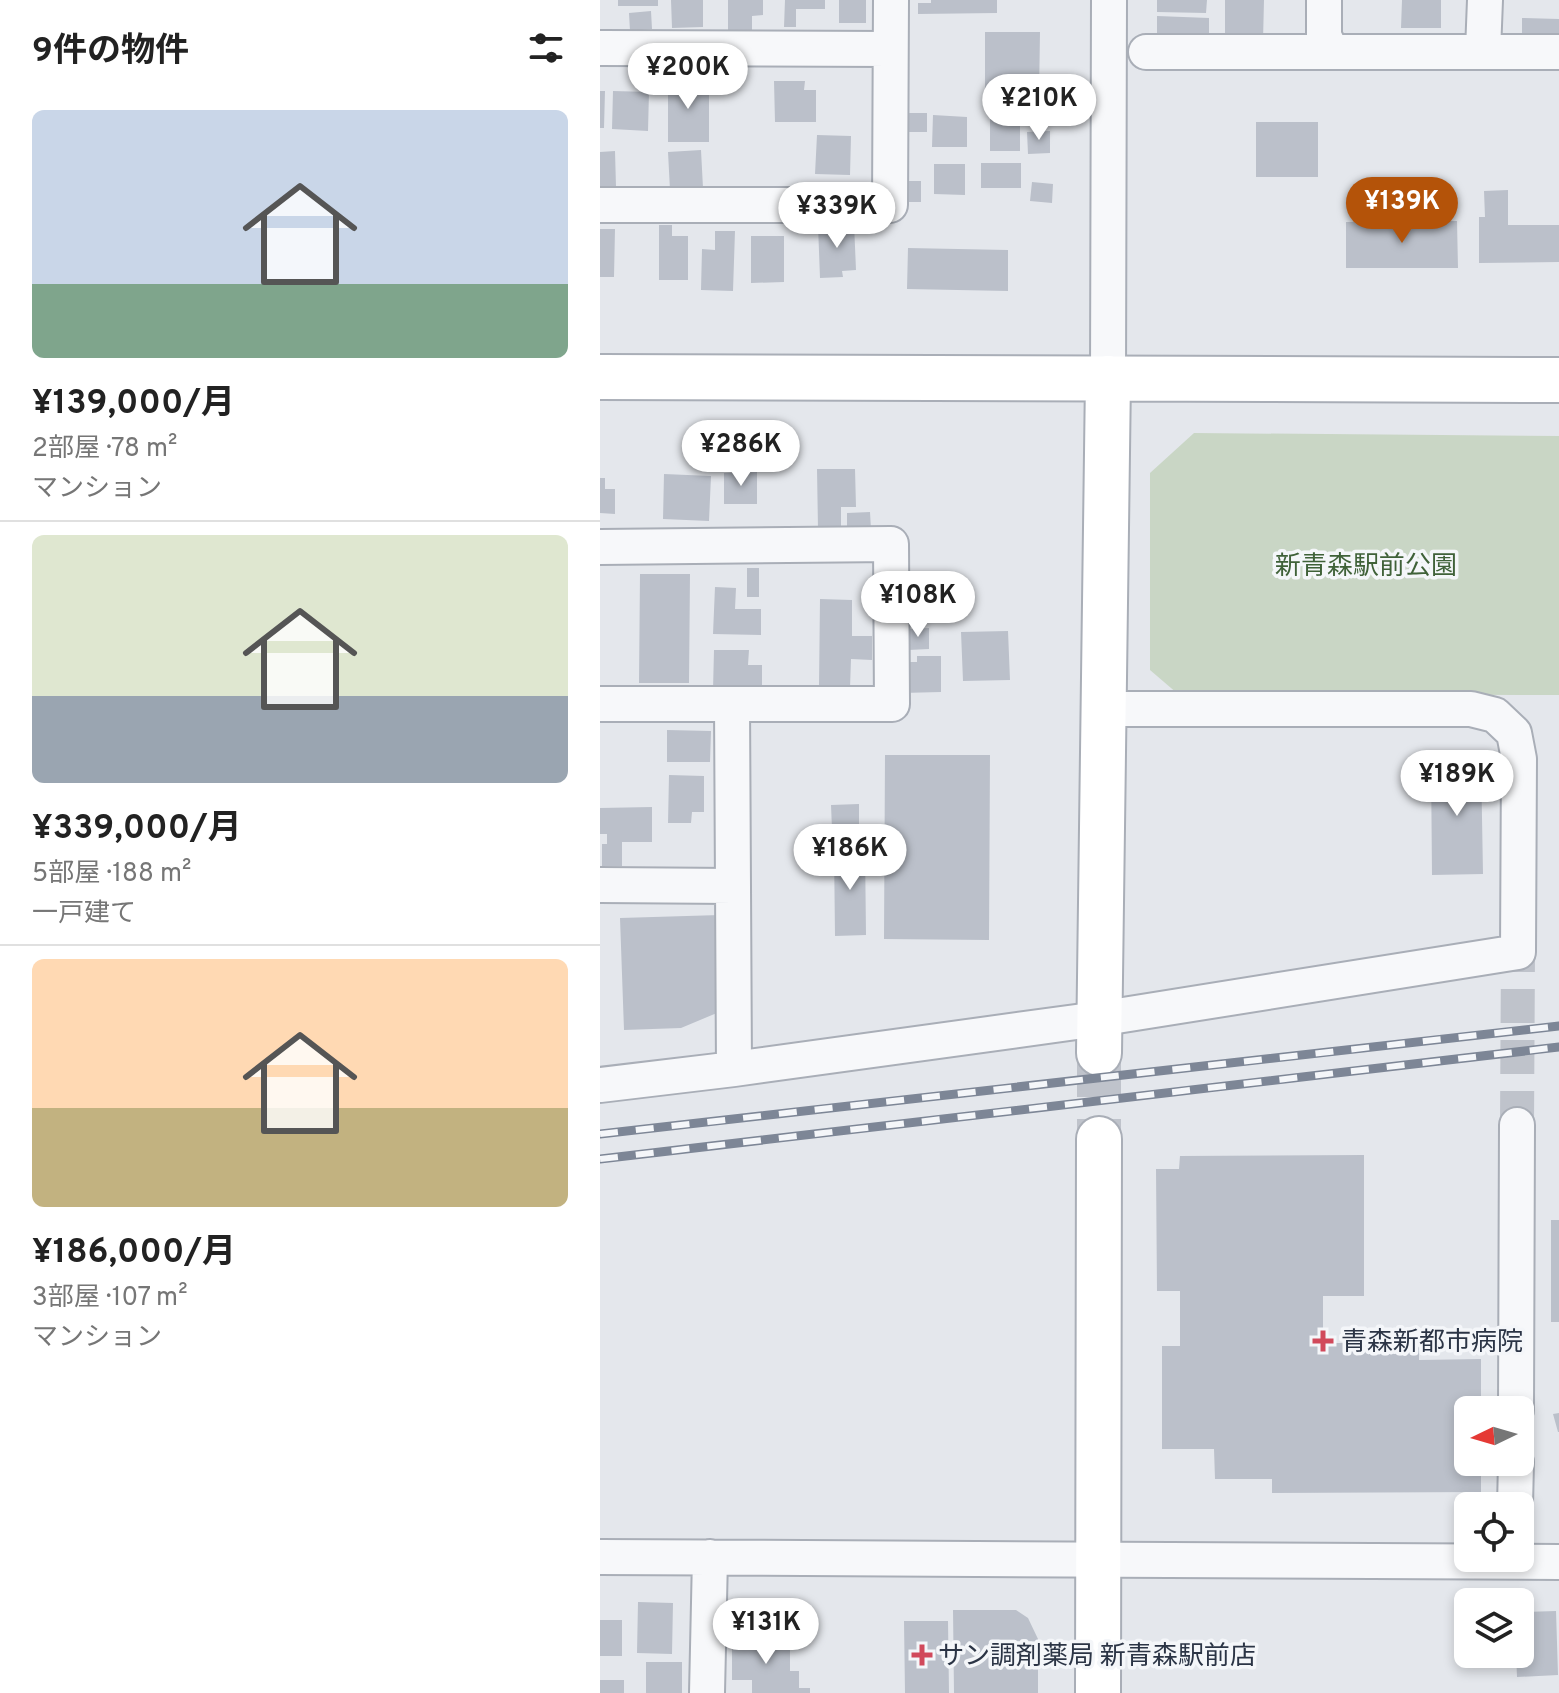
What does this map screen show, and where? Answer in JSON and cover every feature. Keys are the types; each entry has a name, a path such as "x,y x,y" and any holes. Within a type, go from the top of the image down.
{"street":[{"path":"600,205 890,205 891,0"},
{"path":"1098,1036 1108,378 1109,0"},
{"path":"1324,0 1324,36 1332,52"},
{"path":"1483,51 1485,0"},
{"path":"600,48 890,49"},
{"path":"1146,52 1559,52"},
{"path":"600,377 1559,380"},
{"path":"600,547 891,544 892,704 600,704"},
{"path":"732,704 734,1069"},
{"path":"600,1085 734,1069 1098,1036 1518,952 1519,759 1514,733 1495,715 1471,709 1103,709"},
{"path":"600,885 733,886"},
{"path":"1516,1396 1517,1125"},
{"path":"1098,1693 1099,1139"},
{"path":"600,1557 1454,1560"},
{"path":"707,1693 710,1557"},
{"path":"1534,1561 1559,1562"}],"green space":[{"name":"新青森駅前公園","path":"1194,433 1559,436 1559,695 1178,694 1150,670 1150,473"}],"building":[{"path":"618,0 658,0 658,6 618,6"},
{"path":"671,0 703,0 703,27 672,28"},
{"path":"728,0 763,0 763,15 752,16 752,31 728,31"},
{"path":"785,0 825,0 825,9 796,9 796,27 784,27"},
{"path":"839,0 866,0 866,23 839,23"},
{"path":"931,0 997,0 997,13 918,14 918,3 931,3"},
{"path":"1157,0 1207,0 1206,13 1157,12"},
{"path":"1225,0 1264,0 1263,41 1225,40"},
{"path":"1402,0 1441,0 1441,28 1401,28"},
{"path":"651,11 652,29 630,31 629,13"},
{"path":"1157,16 1209,18 1209,40 1157,38"},
{"path":"1522,18 1559,19 1559,38 1522,37"},
{"path":"985,32 1040,32 1039,95 985,94"},
{"path":"668,80 709,80 709,142 668,142"},
{"path":"774,81 805,81 804,90 816,90 816,122 775,122"},
{"path":"600,91 605,91 604,128 600,128"},
{"path":"613,91 649,92 648,131 612,129"},
{"path":"906,113 927,113 927,132 906,132"},
{"path":"933,115 967,117 967,147 932,147"},
{"path":"990,116 1020,116 1020,151 990,151"},
{"path":"1256,122 1318,122 1318,177 1256,177"},
{"path":"1050,131 1050,153 1028,154 1027,132"},
{"path":"817,135 851,136 850,175 815,174"},
{"path":"701,150 703,188 670,190 668,152"},
{"path":"615,151 616,187 600,187 600,152"},
{"path":"981,163 1021,163 1021,188 981,188"},
{"path":"934,164 965,164 965,195 934,194"},
{"path":"906,181 921,181 921,202 906,202"},
{"path":"1032,182 1053,184 1052,203 1030,201"},
{"path":"1508,190 1508,225 1559,225 1559,262 1479,263 1479,217 1485,217 1484,191"},
{"path":"1457,221 1458,268 1346,268 1346,222"},
{"path":"854,223 856,270 842,271 843,277 820,278 818,225"},
{"path":"659,225 672,225 672,236 688,236 688,280 659,280"},
{"path":"600,229 615,229 614,277 600,277"},
{"path":"715,231 735,231 733,291 701,290 702,249 715,250"},
{"path":"751,236 784,236 784,282 751,283"},
{"path":"908,248 1008,250 1008,291 907,289"},
{"path":"817,469 855,469 856,507 841,507 841,529 818,529"},
{"path":"757,472 757,504 724,504 724,473"},
{"path":"664,474 711,476 709,521 663,519"},
{"path":"600,478 605,478 605,489 615,489 615,514 600,513"},
{"path":"870,512 871,530 847,531 847,513"},
{"path":"747,568 759,568 759,597 747,597"},
{"path":"640,574 690,574 689,683 639,683"},
{"path":"715,587 736,588 735,609 761,609 761,635 713,634"},
{"path":"820,599 852,600 852,636 872,636 872,660 851,659 850,688 819,687"},
{"path":"929,628 929,649 908,650 908,629"},
{"path":"1008,631 1010,680 963,681 961,632"},
{"path":"714,650 749,650 748,665 762,665 762,690 713,690"},
{"path":"917,656 941,656 941,692 902,693 902,677 909,677 909,662 917,662"},
{"path":"667,730 711,731 710,762 667,762"},
{"path":"885,755 990,755 989,940 884,939"},
{"path":"1431,761 1481,761 1483,874 1432,875"},
{"path":"669,775 704,776 704,812 692,812 691,823 668,823"},
{"path":"859,804 859,829 832,829 831,805"},
{"path":"652,807 652,842 622,842 622,866 602,866 602,844 607,844 607,834 600,834 600,808"},
{"path":"834,848 865,848 866,935 835,936"},
{"path":"720,915 724,1010 681,1028 624,1030 620,918"},
{"path":"1364,1155 1364,1296 1323,1296 1323,1343 1419,1343 1419,1360 1481,1359 1481,1396 1454,1396 1454,1476 1481,1476 1481,1492 1272,1493 1272,1479 1215,1479 1214,1449 1162,1449 1162,1346 1180,1346 1180,1291 1157,1291 1156,1169 1179,1169 1180,1156"},
{"path":"1551,1220 1559,1220 1559,1322 1551,1322"},
{"path":"1559,1413 1559,1432 1558,1432 1553,1414"},
{"path":"638,1602 673,1603 672,1654 637,1653"},
{"path":"953,1610 1016,1610 1028,1618 1038,1639 1038,1693 954,1693"},
{"path":"1556,1611 1558,1675 1517,1677 1517,1668 1534,1668 1534,1612"},
{"path":"600,1620 622,1620 622,1656 600,1656"},
{"path":"904,1621 948,1621 949,1693 905,1693"},
{"path":"732,1640 790,1640 790,1671 799,1671 799,1688 810,1688 810,1693 752,1693 752,1680 732,1680"},
{"path":"646,1662 682,1662 682,1693 646,1693"},
{"path":"600,1680 624,1680 624,1693 600,1693"}],"tunnel":[{"path":"1517,1125 1518,952"},
{"path":"1099,1053 1099,1139"}],"railway":[{"path":"600,1134 1559,1026"},
{"path":"600,1159 1559,1047"}],"place":[{"name":"青森新都市病院","path":"1323,1341"},
{"name":"サン調剤薬局 新青森駅前店","path":"922,1655"}]}
